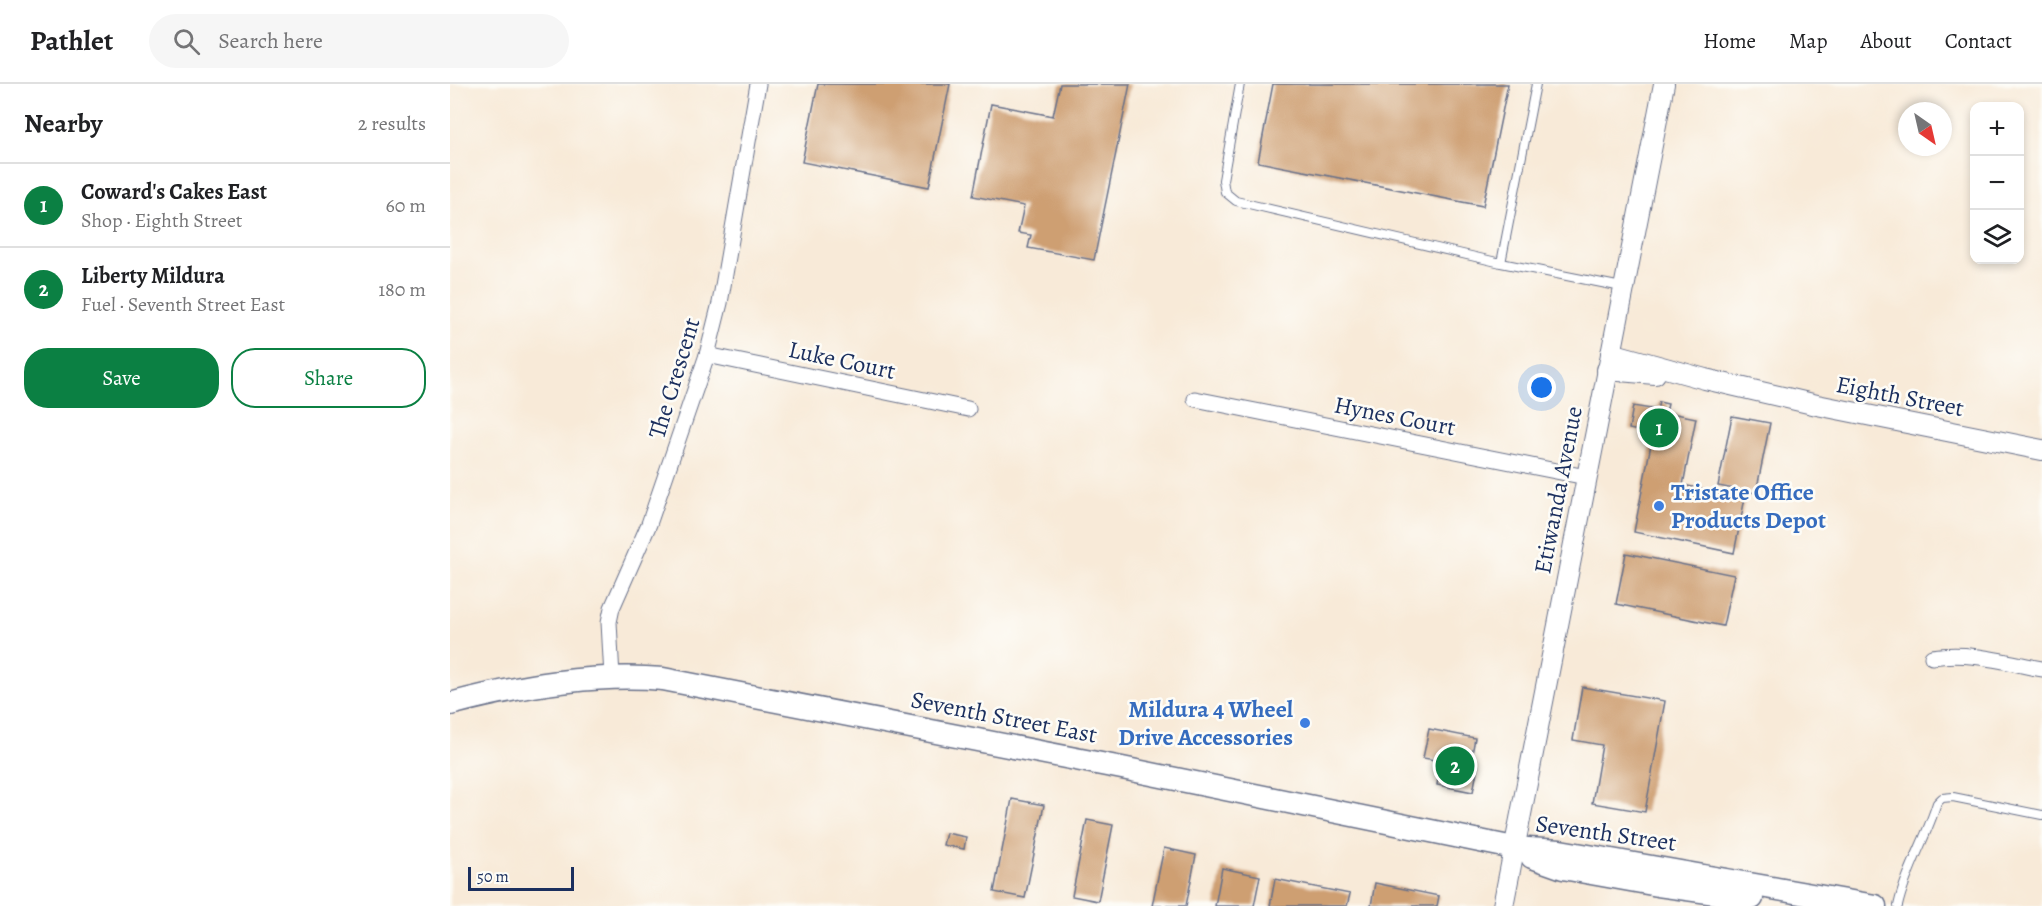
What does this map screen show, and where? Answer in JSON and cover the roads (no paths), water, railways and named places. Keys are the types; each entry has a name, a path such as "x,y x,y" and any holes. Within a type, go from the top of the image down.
{"main road":[{"name":"Seventh Street East","path":"450,704 479,696 547,684 612,677 646,678 696,684 1515,848"},
{"name":"Seventh Street East","path":"450,697 479,696"},
{"name":"Seventh Street","path":"1515,848 1560,851 1834,902 1875,906"},
{"name":"Seventh Street","path":"1515,848 1539,861 1563,868 1755,902 1804,906"}],"street":[{"name":"The Crescent","path":"612,677 609,622 612,608 650,524 707,355 720,303 758,84"},
{"name":"Etiwanda Avenue","path":"1503,906 1664,84"},
{"name":"Luke Court","path":"707,355 968,408"},
{"name":"Eighth Street","path":"1609,362 1705,379 1817,405 2042,450"},
{"name":"Eighth Street","path":"1749,388 1839,399 2042,438"},
{"name":"Hynes Court","path":"1195,399 1586,477"},
{"path":"1932,657 1970,655 2042,669"}],"lane":[{"path":"1240,84 1223,180 1225,192 1236,201 1501,263 1624,287"},
{"path":"1501,263 1536,84"},
{"path":"1898,906 1907,876 1918,854 1937,803 1942,798 1953,797 2042,816"}],"place":[{"name":"Coward's Cakes East","path":"1659,428"},
{"name":"Tristate Office Products Depot","path":"1659,506"},
{"name":"Mildura 4 Wheel Drive Accessories","path":"1305,723"},
{"name":"Liberty Mildura","path":"1455,766"}]}
